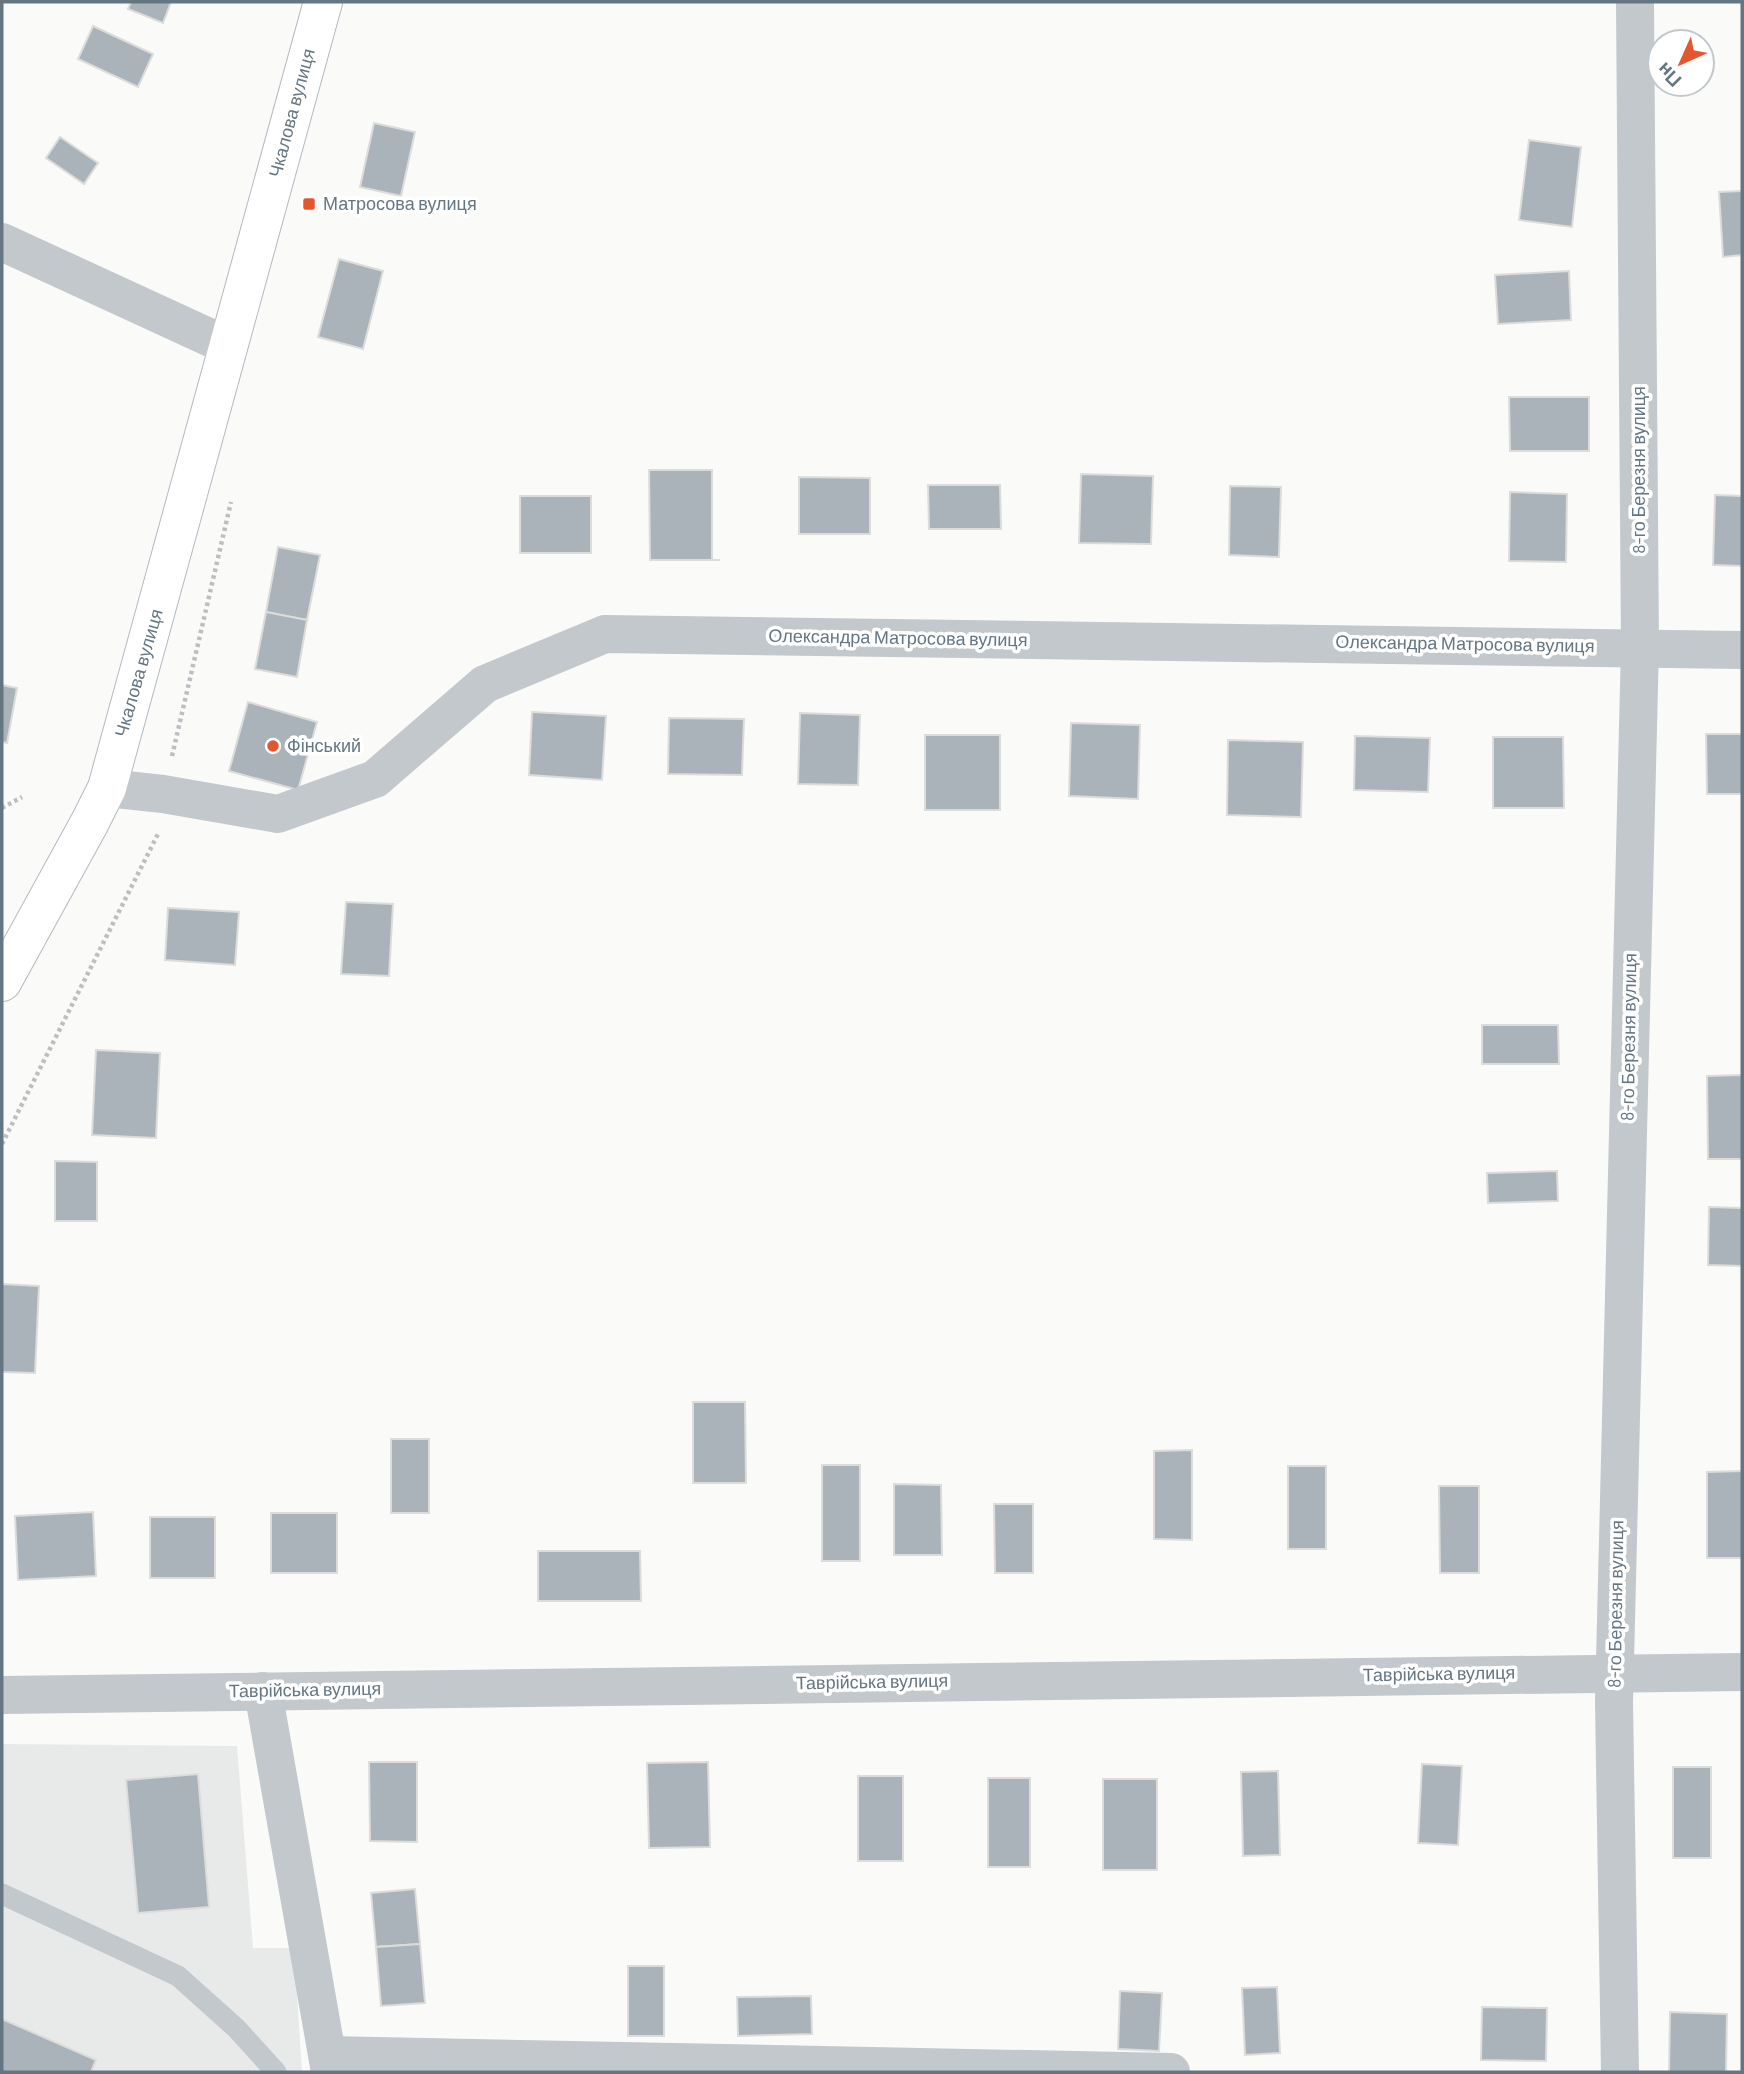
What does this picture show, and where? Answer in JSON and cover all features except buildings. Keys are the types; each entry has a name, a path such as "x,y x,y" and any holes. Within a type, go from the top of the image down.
{"main road":[{"name":"Чкалова вулиця","path":"2,982 107,788 323,2"}],"street":[{"name":"8-го Березня вулиця","path":"1620,2072 1614,1672 1640,646 1635,2"},
{"path":"2,242 228,346"},
{"name":"Олександра Матросова вулиця","path":"107,788 163,794 278,814 375,779 485,684 605,634 1640,646 1742,650"},
{"name":"Таврійська вулиця","path":"2,1695 1742,1672"},
{"path":"264,1691 329,2064 1171,2072"}],"lane":[{"path":"2,1895 178,1976 236,2028 276,2072"}],"path":[{"path":"2,808 22,797"},
{"path":"158,834 172,834"}],"shaded area":[{"path":"2,1744 237,1746 253,1948 294,1948 302,2072 2,2072"}],"place":[{"name":"Матросова вулиця","path":"309,204"},
{"name":"Фінський","path":"273,746"}]}
